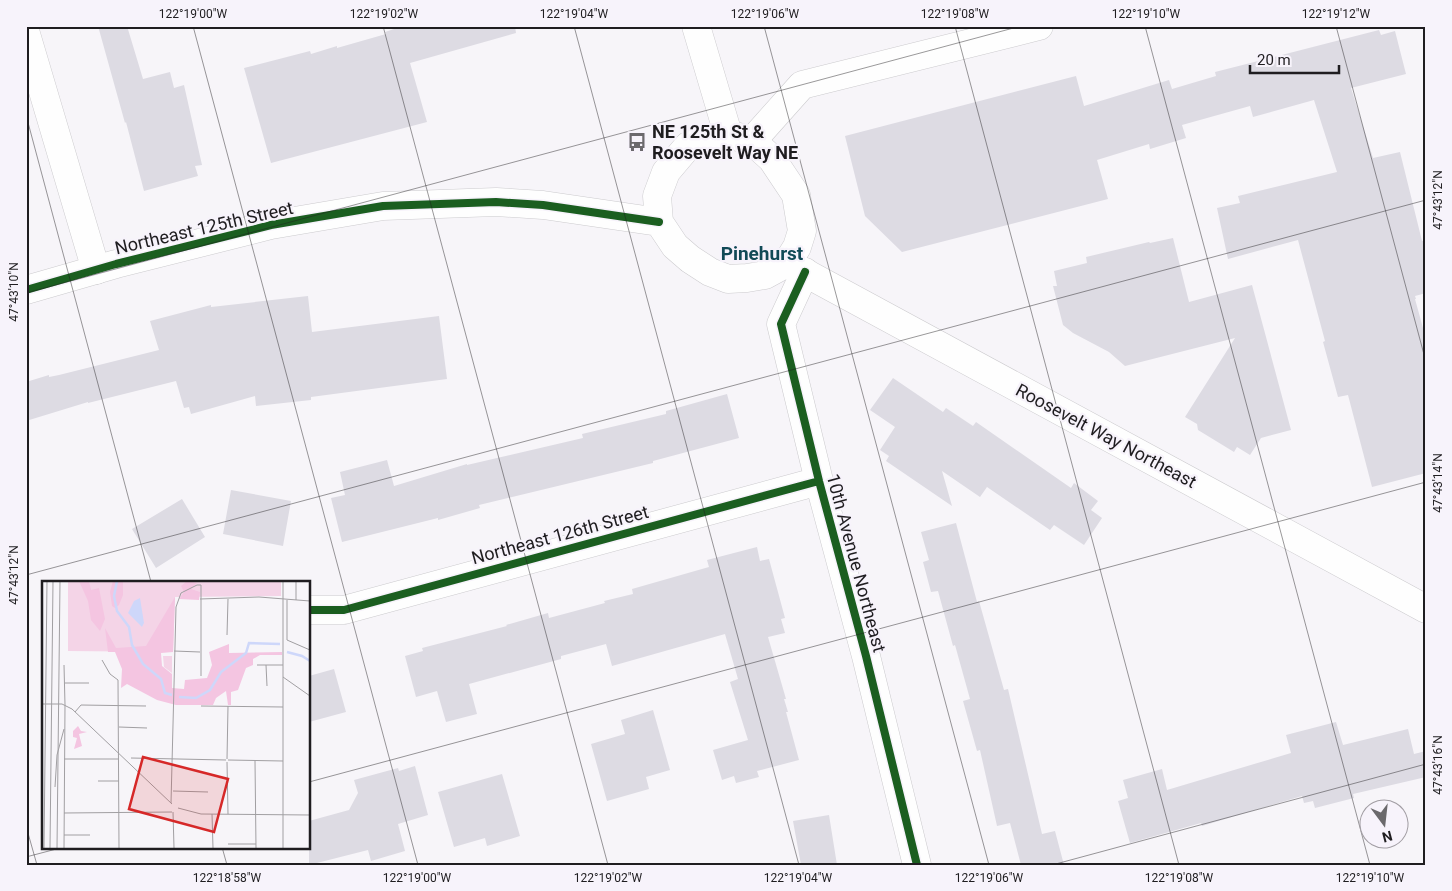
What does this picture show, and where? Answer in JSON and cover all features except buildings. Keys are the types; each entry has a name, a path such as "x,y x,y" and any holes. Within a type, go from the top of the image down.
{"street":[{"path":"696,26 740,137 772,159 796,195 802,230 797,247 796,267 765,275 728,279 710,272 675,246 659,222 658,196 666,172 688,146 740,137 802,85 1039,26"},
{"path":"26,34 96,270"},
{"name":"Northeast 125th Street","path":"26,290 271,225 383,206 496,202 543,205 659,222"},
{"name":"10th Avenue Northeast","path":"796,267 781,324 918,865"},
{"name":"Roosevelt Way Northeast","path":"796,267 1426,609"},
{"name":"Northeast 126th Street","path":"310,610 344,610 819,480"}],"cycle path":[{"path":"26,290 116,264 271,225 383,206 496,202 543,205 659,222"},
{"path":"805,272 781,324 917,865"},
{"path":"310,610 344,610 819,481"}],"place":[{"name":"NE 125th St & Roosevelt Way NE","path":"637,142"}],"district":[{"name":"Pinehurst","path":"762,253"}]}
